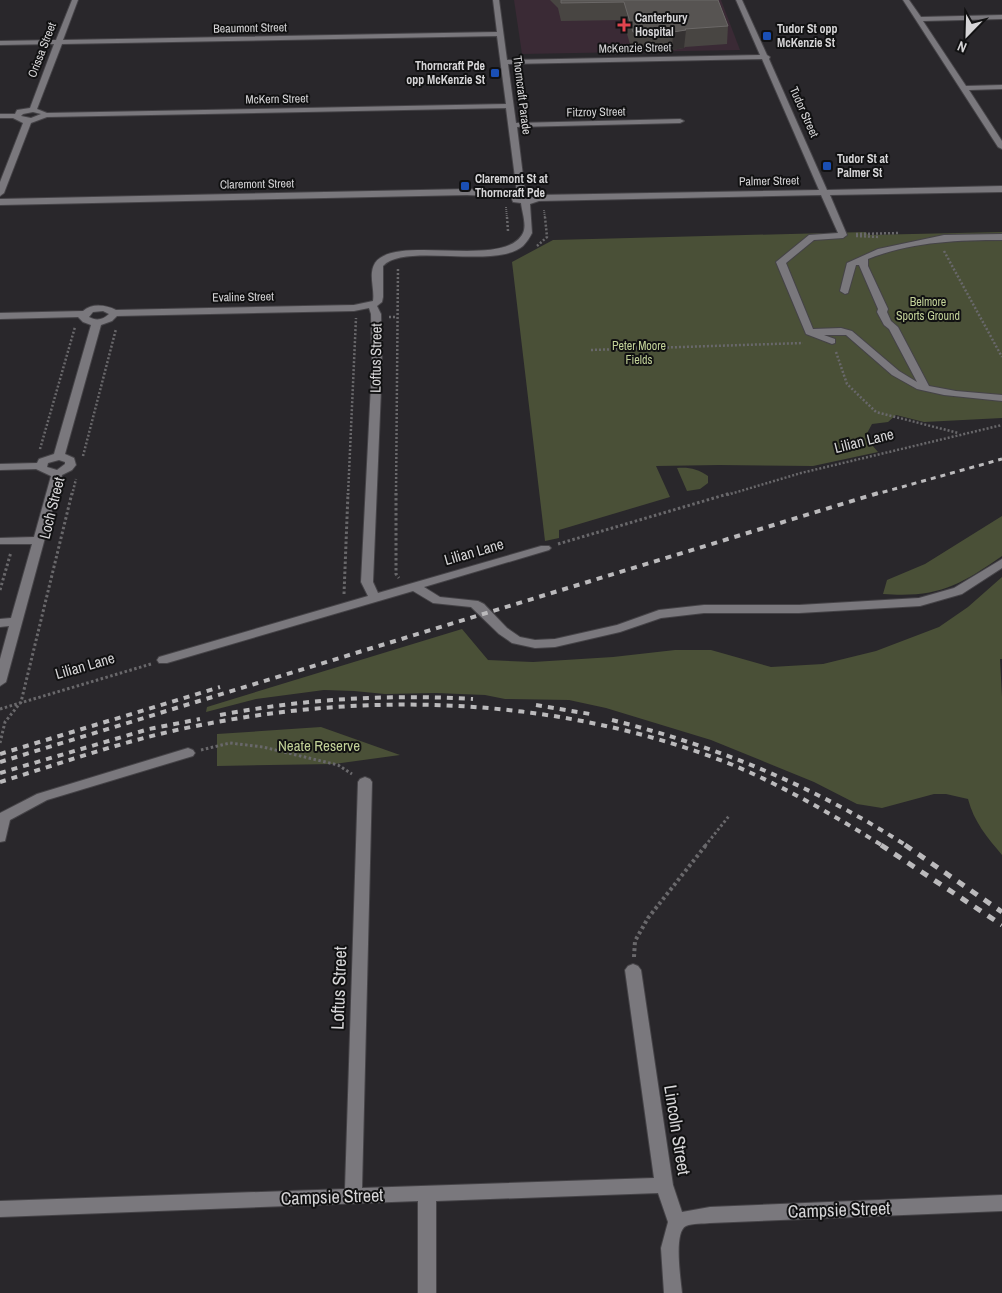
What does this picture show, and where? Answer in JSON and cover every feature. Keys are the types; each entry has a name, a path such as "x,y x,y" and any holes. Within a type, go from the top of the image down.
{"street":[{"name":"Orissa Street","path":"33,110 75,0"},
{"name":"Thorncraft Parade","path":"496,0 511,106 518,194"},
{"name":"Tudor Street","path":"740,0 843,234 812,237 781,262 809,332"},
{"path":"906,0 1002,147"},
{"path":"918,19 1002,17"},
{"name":"Beaumont Street","path":"0,43 501,34"},
{"name":"McKenzie Street","path":"505,62 766,57"},
{"path":"963,88 1002,87"},
{"name":"McKern Street","path":"45,115 511,106"},
{"path":"0,116 16,116 24,111 33,110 43,112 45,115 37,120 28,121 20,120 16,116"},
{"path":"0,193 28,121"},
{"name":"Fitzroy Street","path":"513,125 680,122"},
{"name":"Palmer Street","path":"537,198 1002,189"},
{"name":"Claremont Street","path":"0,202 467,192 518,194"},
{"path":"532,193 537,198 525,202 516,200 518,194 532,193"},
{"name":"Loftus Street","path":"375,598 366,582 377,365 376,314 372,305 377,302 378,297 378,267 388,257 409,254 490,253 505,249 520,242 528,233 525,202"},
{"path":"924,388 893,327 887,323 882,312 883,309 863,266 863,261 867,255 937,239 1002,237"},
{"path":"844,291 852,263 863,261"},
{"name":"Evaline Street","path":"84,314 90,310 100,308 109,309 116,318 363,307 372,305"},
{"path":"0,316 84,314 83,317 88,321 97,322 116,318"},
{"name":"Loch Street","path":"0,682 5,646 16,622 57,473 66,470 71,465 70,460 59,456 97,322"},
{"path":"809,332 841,331 849,333 904,379 924,388 1002,398"},
{"path":"809,332 832,341"},
{"path":"0,467 40,466 47,459 59,456"},
{"path":"40,466 47,472 57,473"},
{"path":"0,541 39,540"},
{"name":"Lilian Lane","path":"163,660 545,548"},
{"path":"415,586 437,600 474,604 480,607 503,632 516,640 535,644 555,643 620,628 659,614 704,609 882,606 920,602 958,591 1002,563"},
{"path":"0,623 16,622"},
{"path":"0,837 4,817 42,797 188,753"},
{"name":"Loftus Street","path":"353,1196 366,782"},
{"name":"Lincoln Street","path":"633,970 664,1185 677,1222"},
{"name":"Campsie Street","path":"0,1209 664,1185"},
{"path":"426,1194 427,1293"},
{"name":"Campsie Street","path":"677,1222 687,1218 710,1215 1002,1203"},
{"path":"673,1293 670,1249 672,1231 677,1222"}],"path":[{"path":"505,203 508,231"},
{"path":"530,249 547,237 544,206"},
{"path":"937,239 1002,357"},
{"name":"Loftus Street","path":"398,263 396,574 415,586"},
{"name":"Loch Street","path":"81,462 116,318"},
{"name":"Loftus Street","path":"343,608 356,318"},
{"path":"591,350 812,343 809,332"},
{"path":"38,454 43,443 74,333"},
{"path":"832,341 847,384 876,412 959,434"},
{"name":"Lilian Lane","path":"545,548 801,473 1002,425"},
{"name":"Loch Street","path":"21,702 78,471"},
{"path":"0,590 14,544"},
{"name":"Lilian Lane","path":"0,709 163,660"},
{"path":"0,743 5,722 21,702"},
{"path":"188,753 230,744 262,747 338,765 366,782"},
{"path":"633,970 635,941 648,918 729,816"}],"shaded area":[{"name":"Canterbury Hospital","path":"514,0 721,0 740,50 522,54"}],"green space":[{"name":"Peter Moore Fields","path":"866,232 868,235 1002,232 1002,418 924,422 896,415 888,422 872,424 865,437 878,452 813,466 656,466 670,497 559,530 559,538 545,541 512,262 553,240"},
{"path":"677,468 697,470 708,476 708,483 700,489 687,491"},
{"path":"1002,516 1002,556 987,566 960,582 933,592 902,595 883,594 887,580 925,564"},
{"path":"1002,577 1002,659 1000,659 1002,697 1002,855 977,822 968,799 946,794 934,794 882,808 857,804 814,782 711,740 606,708 569,700 505,699 485,695 436,693 385,694 324,690 256,699 206,712 207,707 462,629 488,660 533,662 613,657 675,650 711,650 771,667 823,664 876,651 939,627 968,607"},
{"name":"Neate Reserve","path":"321,727 400,755 334,764 217,766 217,734"}],"building":[{"path":"561,0 718,0 728,26 685,29 673,32 633,32 624,2 561,3"}],"railway":[{"path":"873,495 1002,459"},
{"path":"0,762 878,493"},
{"path":"0,754 220,687"},
{"path":"220,715 283,705 346,699 409,697 473,699"},
{"path":"536,705 590,714"},
{"path":"0,782 146,737 196,726 263,715 331,707 467,706 535,713 602,725 668,742 733,765 791,792 883,846"},
{"path":"0,773 149,729 200,719"},
{"path":"612,720 690,743 765,771 837,805 907,846"},
{"path":"881,845 1002,925"},
{"path":"905,845 1002,912"}],"place":[{"name":"Canterbury Hospital","path":"624,25"},
{"name":"Tudor St opp McKenzie St","path":"767,36"},
{"name":"Thorncraft Pde opp McKenzie St","path":"495,73"},
{"name":"Tudor St at Palmer St","path":"827,166"},
{"name":"Claremont St at Thorncraft Pde","path":"465,186"}],"park label":[{"name":"Belmore Sports Ground","path":"928,309"}]}
